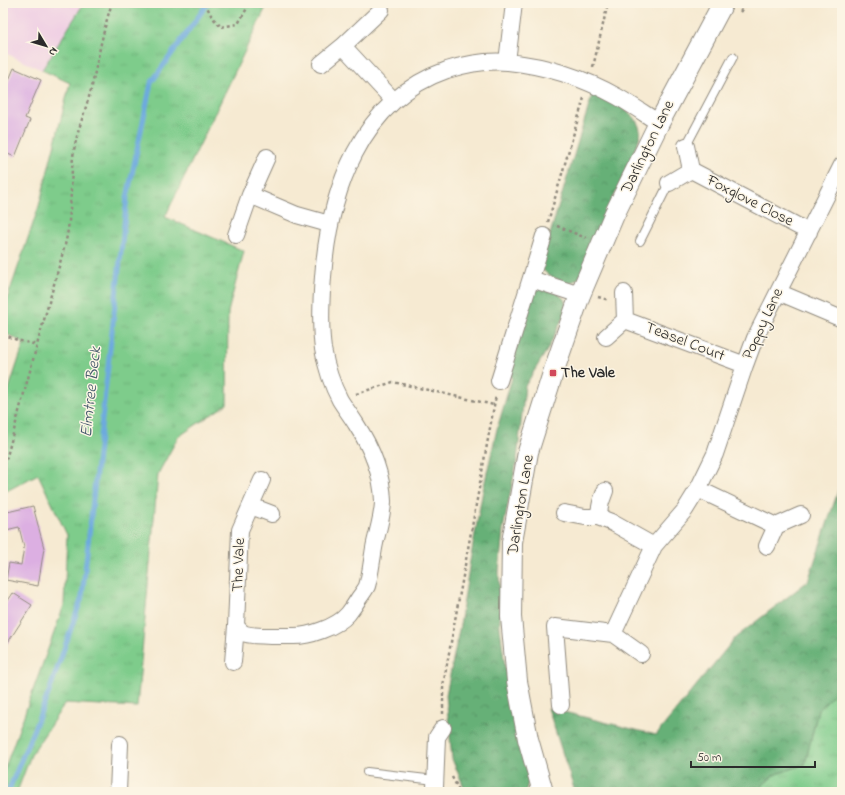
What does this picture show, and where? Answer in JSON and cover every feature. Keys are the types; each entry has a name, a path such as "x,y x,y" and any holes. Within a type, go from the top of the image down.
{"street":[{"path":"507,62 514,3"},
{"name":"Darlington Lane","path":"543,792 528,739 517,681 511,617 512,542 528,452 580,295 614,215 659,123 723,3"},
{"path":"321,64 343,46 381,10"},
{"path":"343,46 394,101"},
{"path":"236,626 244,633 267,635 296,636 322,631 347,616 366,588 383,502 380,480 374,456 340,399 330,376 324,351 321,320 324,259 329,224 337,194 360,142 376,122 394,101 432,75 458,66 483,62 507,62 562,72 619,97 659,123"},
{"name":"Foxglove Close","path":"686,146 692,170 810,232"},
{"path":"236,234 250,195 267,156"},
{"name":"Poppy Lane","path":"613,634 654,546 685,510 698,489 715,454 755,338 810,232 842,165"},
{"name":"Foxglove Close","path":"669,183 692,170"},
{"path":"250,195 297,215 329,224"},
{"path":"499,381 545,229"},
{"path":"531,279 580,295"},
{"path":"778,292 842,319"},
{"name":"Teasel Court","path":"624,293 625,320"},
{"name":"Teasel Court","path":"625,320 745,365"},
{"name":"Teasel Court","path":"606,336 625,320"},
{"name":"The Vale","path":"233,662 240,530 262,480"},
{"path":"698,489 776,526"},
{"path":"598,517 605,490"},
{"path":"251,506 272,514"},
{"path":"564,513 585,517 598,517 611,522 654,546"},
{"path":"767,546 776,526 801,515"},
{"path":"561,705 554,627 613,634 641,654"},
{"path":"436,786 437,737 443,728"},
{"path":"118,792 120,744"}],"lane":[{"path":"686,146 733,57"},
{"path":"640,241 669,183"},
{"path":"367,772 436,786"}],"path":[{"path":"3,471 36,345 69,230 73,158 77,133 92,85 104,28 112,3"},
{"path":"205,3 212,17 221,27 238,24 250,3"},
{"path":"586,238 545,229 589,83 608,3"},
{"path":"3,334 17,340 36,345"},
{"path":"443,728 443,686 499,381"},
{"path":"340,399 393,382 494,405"},
{"path":"450,770 460,792"}],"shaded area":[{"path":"3,3 84,3 42,70 3,52"}],"green space":[{"path":"84,3 268,3 165,217 244,251 228,312 227,404 178,437 158,474 137,707 65,703 31,755 17,792 3,792 3,773 64,605 67,535 38,474 3,493 3,407 24,343 3,332 3,311 39,206 70,83 42,70"},
{"path":"593,92 628,112 637,123 640,130 640,135 579,278 569,284 548,275 540,267"},
{"path":"540,287 559,294 564,299 566,305 564,315 549,347 525,386 517,460 503,529 499,572 500,628 508,689 529,779 524,792 466,792 452,759 446,695 460,625 483,490 497,429 512,378 510,375 510,369 533,291"},
{"path":"842,479 842,686 818,710 805,764 774,775 755,792 575,792 548,708 656,735 735,638 808,581"},
{"path":"842,686 842,792 755,792 774,775 805,764 818,710"}],"building":[{"path":"14,68 41,80 25,118 30,120 15,157 3,152 3,94"},
{"path":"33,506 44,548 38,586 6,580 9,563 21,565 24,547 19,527 6,530 3,513"},
{"path":"13,593 32,605 3,650 3,608"}],"waterway":[{"name":"Elmtree Beck","path":"8,792 49,692 82,597 127,198 151,83 208,3"}],"place":[{"name":"The Vale","path":"553,373"}]}
